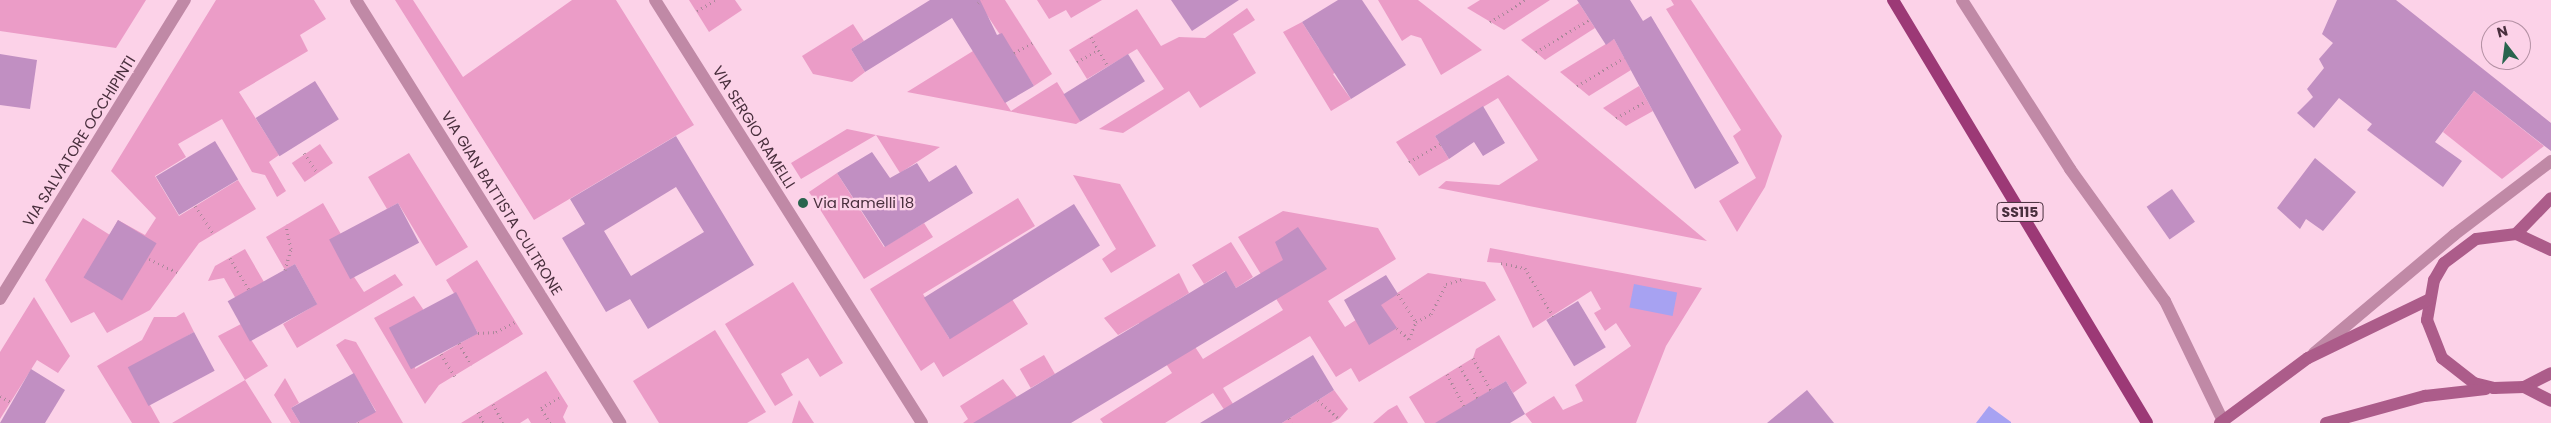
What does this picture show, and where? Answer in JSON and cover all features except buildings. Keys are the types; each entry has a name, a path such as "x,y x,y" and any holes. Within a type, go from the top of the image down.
{"main road":[{"name":"SS115","path":"1893,0 2147,423"},
{"path":"2516,234 2551,198"},
{"path":"2494,388 2456,372 2442,358 2427,320 2428,300 2434,280 2458,249 2476,239 2516,234 2551,250"},
{"path":"2222,422 2308,358 2428,300"},
{"path":"2326,423 2425,396 2494,388 2524,387 2551,373"},
{"path":"2524,387 2551,401"}],"street":[{"name":"VIA SALVATORE OCCHIPINTI","path":"0,299 185,0"},
{"name":"VIA GIAN BATTISTA CULTRONE","path":"356,0 620,423"},
{"name":"VIA SERGIO RAMELLI","path":"655,0 922,423"},
{"path":"1962,0 2070,169 2165,301 2222,422"},
{"path":"2308,358 2454,235 2551,161"}],"path":[{"path":"697,11 715,0"},
{"path":"978,3 982,0"},
{"path":"1490,22 1525,0"},
{"path":"1536,52 1590,19"},
{"path":"1090,37 1108,66"},
{"path":"1014,53 1032,43"},
{"path":"1077,62 1098,50"},
{"path":"1577,86 1624,58"},
{"path":"1616,118 1647,101"},
{"path":"1409,162 1440,144"},
{"path":"304,152 317,172"},
{"path":"195,206 214,234"},
{"path":"285,270 291,250 286,225"},
{"path":"230,258 250,290"},
{"path":"149,259 177,272"},
{"path":"1501,263 1525,268 1553,316"},
{"path":"1397,328 1409,339 1416,322 1430,314 1446,284 1463,279"},
{"path":"1398,294 1416,322"},
{"path":"478,332 496,332 515,322"},
{"path":"459,343 472,365"},
{"path":"441,354 455,376"},
{"path":"1473,358 1491,390"},
{"path":"1460,366 1478,398"},
{"path":"1447,374 1464,406"},
{"path":"0,396 11,402"},
{"path":"550,423 542,408 562,396"},
{"path":"1318,400 1338,418"},
{"path":"492,404 503,423"},
{"path":"478,412 484,423"},
{"path":"1289,418 1291,423"}],"shaded area":[{"path":"0,0 146,0 116,48 0,31"},
{"path":"216,0 314,0 326,19 300,35 308,51 239,92 279,155 269,162 286,191 277,197 265,175 252,172 222,119 178,144 186,157 155,176 179,216 238,180 256,209 199,243 150,310 107,333 94,312 71,323 45,280 83,218 110,235 118,220 145,235 156,218 111,171"},
{"path":"395,0 413,0 463,77 572,0 616,0 694,125 534,220"},
{"path":"689,0 735,0 742,10 709,32"},
{"path":"977,0 1005,0 1052,74 1034,86"},
{"path":"1037,0 1102,0 1071,18 1066,10 1049,19"},
{"path":"1378,0 1418,0 1482,50 1441,75 1421,38 1411,35 1402,41"},
{"path":"1480,0 1550,0 1504,30 1467,8"},
{"path":"1671,0 1691,0 1782,136 1765,187 1737,232 1719,201 1756,178 1733,136 1741,130 1666,9 1674,5"},
{"path":"1579,3 1595,28 1545,60 1521,40"},
{"path":"1247,8 1255,20 1233,34 1256,73 1200,108 1189,91 1123,133 1099,129 1164,89 1137,49 1087,79 1069,50 1137,9 1161,46 1179,37 1205,38"},
{"path":"1302,22 1319,49 1354,60 1333,74 1351,99 1331,111 1283,32"},
{"path":"853,24 864,41 851,49 865,72 852,82 813,74 802,56"},
{"path":"1614,39 1631,70 1589,96 1560,72"},
{"path":"973,51 1011,111 1057,82 1081,121 1076,124 907,92"},
{"path":"1508,75 1707,241 1438,188 1446,181 1499,185 1538,160 1498,98 1435,136 1449,159 1419,176 1396,142"},
{"path":"1639,86 1653,111 1626,126 1603,108"},
{"path":"2474,91 2544,146 2502,179 2443,132"},
{"path":"847,129 876,135 801,179 791,163"},
{"path":"876,135 940,147 900,173"},
{"path":"320,144 333,163 305,182 292,163"},
{"path":"409,153 468,247 436,266 398,203 387,209 368,177"},
{"path":"837,173 884,247 924,223 933,237 864,279 809,192"},
{"path":"1073,175 1120,184 1156,246 1111,273 1102,259 1116,249"},
{"path":"1018,198 1035,226 923,294 949,338 972,324 961,304 1012,299 1028,324 943,377 934,362 921,371 870,289"},
{"path":"323,203 342,236 331,242 364,292 395,274 403,285 297,348 283,324 317,304 295,264 285,270 266,237"},
{"path":"1283,211 1378,228 1396,259 1328,301 1345,327 1428,273 1485,282 1496,300 1359,382 1351,368 1336,377 1310,336 1223,388 1245,423 1233,423 1213,393 1165,423 1103,423 1100,419 1172,373 1139,323 1118,335 1104,318 1179,273 1189,293 1168,306 1203,359 1283,310 1238,237"},
{"path":"1231,242 1253,277 1236,288 1225,271 1204,284 1192,265"},
{"path":"1490,248 1702,288 1666,346 1636,423 1532,423 1525,414 1554,396 1563,410 1583,401 1575,385 1631,346 1616,323 1605,331 1594,313 1601,309 1591,291 1533,328 1501,263 1487,262"},
{"path":"245,249 264,282 236,299 224,278 208,281 215,266"},
{"path":"477,260 523,334 439,385 425,404 374,318 414,296 423,309 415,369 478,333 446,280"},
{"path":"793,282 843,363 820,377 808,358 781,374 793,395 775,406 725,324"},
{"path":"1634,284 1677,292 1673,316 1629,308"},
{"path":"34,297 70,356 58,373 37,360 0,419 0,352"},
{"path":"184,312 194,332 130,369 160,423 132,423 97,366 142,340 154,317 176,317"},
{"path":"241,324 268,366 245,380 218,336"},
{"path":"715,330 766,412 747,423 659,423 633,381"},
{"path":"1499,335 1527,383 1513,393 1506,381 1447,417 1451,423 1425,423 1409,397 1473,358 1476,349"},
{"path":"345,339 356,342 403,423 356,423 376,411 336,345"},
{"path":"1044,355 1055,374 1031,388 1020,369"},
{"path":"546,371 568,406 563,417 566,423 531,423 528,418 520,423 461,423"},
{"path":"285,378 299,403 291,408 300,423 291,423 274,395"},
{"path":"1003,379 1017,397 1000,423 963,423 968,419 960,406"},
{"path":"245,380 272,423 172,423"},
{"path":"1334,390 1348,409 1339,419 1331,423 1282,423"},
{"path":"799,400 814,423 792,423"},
{"path":"1397,405 1408,423 1373,423 1388,410"},
{"path":"1989,406 2011,422 2011,423 1976,423"}],"place":[{"name":"Via Ramelli 18","path":"803,203"}]}
